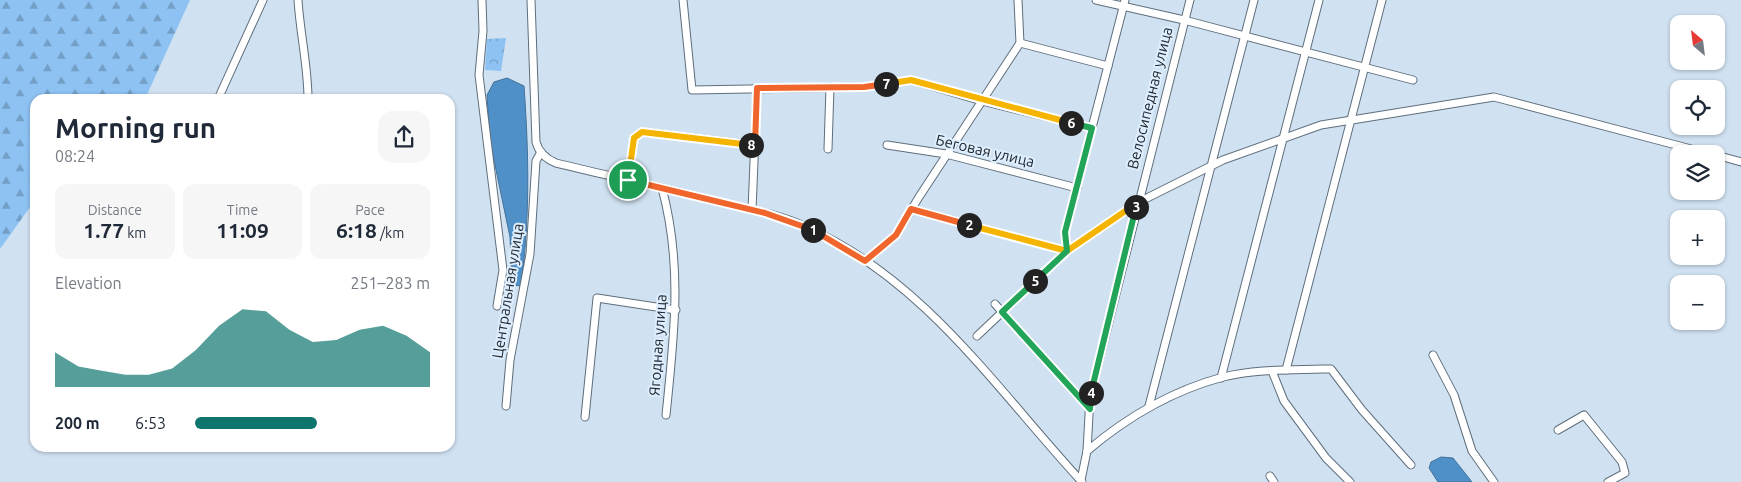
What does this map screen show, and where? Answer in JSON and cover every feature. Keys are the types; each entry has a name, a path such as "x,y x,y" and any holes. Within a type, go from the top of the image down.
{"street":[{"path":"220,94 263,0"},
{"path":"298,0 300,34 308,76 308,94"},
{"path":"482,0 483,31 479,74 503,270 496,306"},
{"path":"531,0 536,133 540,152 556,163 752,210 806,226 865,261 893,280 924,306 984,369 1081,481"},
{"path":"683,0 692,90 864,87 911,80 982,101 1092,128"},
{"path":"865,261 896,235 946,154 1020,43 1018,0"},
{"path":"1096,0 1124,4 1413,80"},
{"name":"Велосипедная улица","path":"1081,481 1087,451 1090,397 1137,203 1190,0"},
{"path":"1149,406 1254,0"},
{"path":"1221,378 1319,0"},
{"path":"1286,370 1382,0"},
{"path":"1067,251 1065,232 1124,4"},
{"path":"1020,43 1108,66"},
{"path":"828,148 830,87"},
{"path":"752,210 757,88"},
{"path":"976,336 1067,251 1137,203 1211,166 1321,125 1494,97 1676,145"},
{"path":"628,180 634,138 642,132 755,145"},
{"name":"Беговая улица","path":"887,145 946,154 1076,188"},
{"name":"Центральная улица","path":"506,406 510,360 530,254 536,160 540,152"},
{"path":"1725,158 1741,162"},
{"name":"Ягодная улица","path":"662,188 670,218 676,310 666,415"},
{"path":"911,209 1067,251"},
{"path":"585,417 597,298 676,310"},
{"path":"995,304 1090,409"},
{"path":"1433,355 1454,395 1472,451 1494,482"},
{"path":"1087,451 1149,406 1172,395 1221,378 1272,371 1331,370 1362,410 1411,465"},
{"path":"1272,371 1284,401 1326,458 1350,482"},
{"path":"1558,430 1584,415 1622,462 1625,473 1608,482"}],"green space":[{"path":"0,0 190,0 147,94 30,94 30,207 0,249"},
{"path":"506,38 501,71 485,70 487,39"}],"shaded area":[{"path":"507,78 524,86 528,186 521,286 512,285 510,237 490,141 487,95 494,82"},
{"path":"1441,457 1453,458 1472,482 1438,482 1429,468 1431,462"}],"route":[{"path":"628,180 634,138 642,132 755,145 757,88 864,87 911,80 982,101 1092,128 1065,232 1067,251 1002,312 1090,409 1090,397 1137,203 1067,251 911,209 896,235 865,261 806,226 765,213 628,180"}]}
